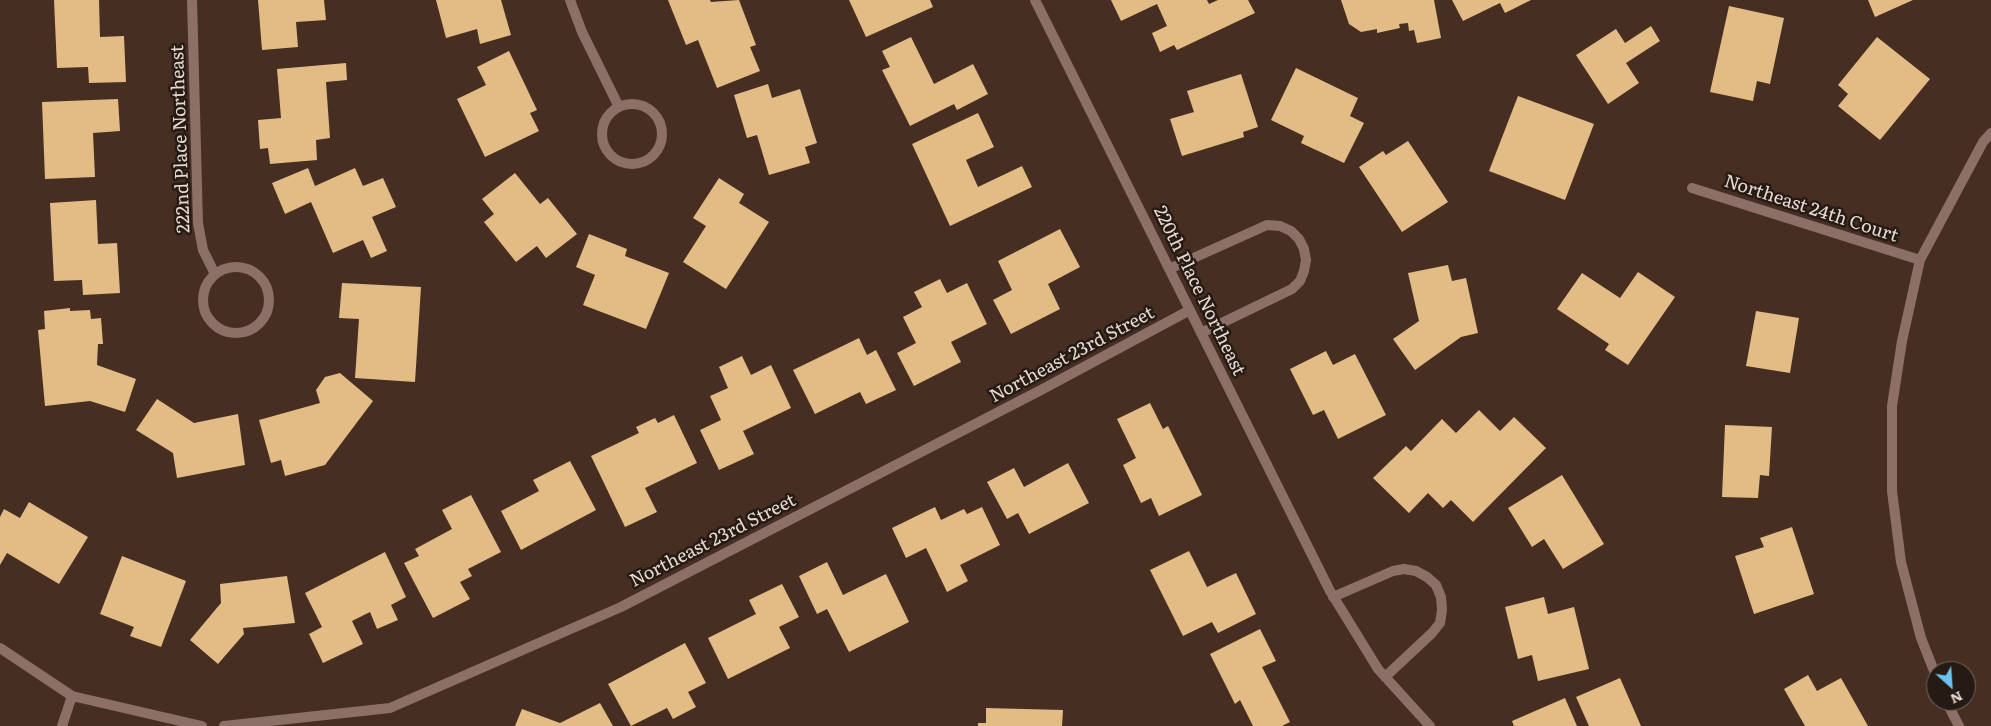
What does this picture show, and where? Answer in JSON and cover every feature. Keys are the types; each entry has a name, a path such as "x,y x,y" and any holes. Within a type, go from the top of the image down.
{"street":[{"name":"222nd Place Northeast","path":"192,0 198,223 203,250 215,274"},
{"path":"570,0 582,32 618,107"},
{"name":"220th Place Northeast","path":"1035,0 1333,597 1358,640 1385,676 1430,726"},
{"path":"630,104 642,105 652,111 660,121 663,132 661,144 655,154 646,162 622,163 612,157 604,148 603,124 609,114 618,107 630,104"},
{"path":"1930,661 1920,638 1900,562 1892,491 1892,406 1902,341 1920,260 1983,142 1991,133"},
{"name":"Northeast 24th Court","path":"1692,188 1920,260"},
{"path":"1170,268 1267,225 1280,226 1291,231 1300,240 1306,260 1300,281 1292,288 1201,333"},
{"path":"237,267 248,269 258,275 266,284 270,295 267,312 257,326 247,332 236,334 224,332 210,321 203,306 203,294 215,274 237,267"},
{"name":"Northeast 23rd Street","path":"224,726 390,708 621,607 1041,390 1190,310"},
{"path":"1333,597 1393,571 1416,571 1436,585 1442,604 1440,623 1432,633 1385,676"},
{"path":"0,648 72,696 202,726"},
{"path":"62,726 72,696"},
{"path":"1951,711 1958,726"}],"building":[{"path":"54,0 99,0 100,37 124,36 126,82 89,83 88,67 57,68"},
{"path":"258,0 324,0 326,20 296,22 298,47 262,50"},
{"path":"436,0 501,0 511,35 480,44 477,29 446,38"},
{"path":"668,0 710,0 711,2 739,0 756,45 750,47 760,71 717,88 698,40 686,45"},
{"path":"849,0 930,0 933,7 866,37"},
{"path":"1111,0 1207,0 1209,4 1218,0 1248,0 1255,13 1177,50 1174,45 1160,52 1152,33 1167,26 1157,4 1121,21"},
{"path":"1341,0 1434,0 1441,38 1417,43 1414,30 1409,31 1408,23 1399,24 1400,28 1377,33 1377,29 1361,32 1349,24"},
{"path":"1452,0 1531,0 1505,13 1500,3 1463,21"},
{"path":"1868,0 1913,0 1875,17"},
{"path":"1729,6 1784,18 1770,84 1757,81 1753,101 1710,92"},
{"path":"1651,26 1660,41 1626,63 1639,83 1608,104 1576,55 1616,29 1625,43"},
{"path":"911,37 934,84 973,64 988,94 957,110 954,104 910,126 882,70 890,67 882,51"},
{"path":"1877,37 1930,79 1880,140 1838,106 1848,94 1838,85"},
{"path":"509,51 537,110 530,113 539,131 485,157 457,99 486,85 477,67"},
{"path":"346,63 347,80 326,82 330,138 316,140 317,160 270,164 268,148 260,149 258,120 281,118 277,69"},
{"path":"1296,68 1358,98 1350,116 1364,123 1344,163 1301,143 1304,136 1271,120"},
{"path":"1241,74 1258,127 1243,132 1244,137 1182,156 1170,119 1194,112 1187,91"},
{"path":"768,84 772,98 800,89 817,143 805,147 810,163 769,175 757,135 747,138 734,95"},
{"path":"1518,96 1594,124 1565,200 1489,171"},
{"path":"118,99 120,131 93,133 95,177 45,179 42,102"},
{"path":"978,113 994,147 966,160 978,187 1022,166 1032,187 950,226 912,144"},
{"path":"1408,141 1448,202 1402,232 1359,167 1383,151 1386,155"},
{"path":"308,168 315,186 355,168 363,186 383,178 396,207 372,217 387,251 371,258 363,240 333,253 311,202 285,214 272,183"},
{"path":"515,173 540,204 548,198 577,234 546,258 537,246 516,262 484,222 494,214 482,199"},
{"path":"719,178 744,194 739,203 769,222 726,289 683,262 706,226 693,218"},
{"path":"96,200 98,244 117,243 120,293 83,295 82,280 54,281 50,203"},
{"path":"1060,229 1080,267 1048,284 1060,309 1011,334 993,300 1012,290 998,261"},
{"path":"589,234 627,249 625,256 669,273 646,329 583,305 595,275 576,267"},
{"path":"1448,265 1452,281 1466,278 1478,333 1461,337 1415,370 1393,339 1419,321 1408,273"},
{"path":"1638,272 1675,297 1628,365 1605,350 1609,344 1557,309 1582,273 1620,298"},
{"path":"940,279 947,293 967,283 987,324 951,342 961,362 914,386 897,353 916,343 903,317 922,307 914,292"},
{"path":"342,283 421,287 415,382 355,378 359,319 339,318"},
{"path":"70,308 70,311 90,310 91,319 101,318 103,344 98,344 97,365 136,379 125,412 90,401 45,406 38,330 45,329 44,311"},
{"path":"1756,311 1799,318 1790,373 1746,366"},
{"path":"859,338 867,355 876,350 896,390 866,404 860,392 815,414 793,370"},
{"path":"1326,351 1333,365 1355,354 1386,415 1338,439 1324,410 1313,415 1290,369"},
{"path":"742,356 751,375 771,365 791,408 743,431 754,454 719,470 700,430 721,420 710,396 728,388 719,367"},
{"path":"340,373 373,401 325,465 285,476 281,460 271,463 259,420 320,403 316,390 325,377"},
{"path":"157,399 194,423 238,414 245,465 177,478 173,453 136,430"},
{"path":"1150,403 1163,429 1168,426 1202,495 1159,516 1151,498 1141,503 1123,465 1136,458 1117,419"},
{"path":"1479,410 1500,431 1514,417 1546,448 1473,522 1451,500 1443,508 1428,493 1409,513 1373,478 1406,446 1411,451 1442,419 1456,433"},
{"path":"674,415 697,463 645,488 657,512 625,527 591,456 639,433 636,427 655,418 658,423"},
{"path":"1725,425 1772,427 1769,476 1760,475 1758,498 1722,497"},
{"path":"570,461 596,510 521,550 501,511 539,491 533,480"},
{"path":"1068,463 1089,503 1029,534 1018,513 1007,519 987,482 1014,468 1024,487"},
{"path":"1562,475 1604,544 1563,569 1544,539 1532,547 1508,508"},
{"path":"471,495 501,552 468,569 472,576 460,582 470,599 433,618 404,563 419,556 415,549 452,529 442,510"},
{"path":"29,502 88,537 59,584 7,553 0,565 0,517 4,509 20,518"},
{"path":"935,507 941,520 964,509 967,514 982,507 1000,545 960,565 968,581 947,592 926,548 906,558 892,528"},
{"path":"1792,527 1814,594 1754,614 1735,556 1764,547 1760,538"},
{"path":"1189,551 1207,587 1236,573 1256,614 1218,633 1212,622 1183,636 1150,570"},
{"path":"385,552 406,597 391,605 398,620 377,629 370,612 352,621 363,644 323,663 309,634 322,627 305,593"},
{"path":"122,556 186,581 161,647 130,636 134,627 100,614"},
{"path":"827,562 843,595 886,574 909,622 849,652 827,609 817,614 799,576"},
{"path":"287,576 295,623 243,628 244,634 218,664 190,640 221,603 220,584"},
{"path":"782,584 799,617 779,627 790,648 728,679 708,638 756,614 749,600"},
{"path":"1544,597 1548,614 1574,607 1589,669 1538,681 1532,655 1518,659 1505,607"},
{"path":"1260,629 1276,661 1262,667 1290,722 1282,726 1253,726 1240,700 1235,704 1210,654"},
{"path":"685,643 706,683 688,692 696,707 673,719 667,708 631,726 608,684"},
{"path":"1808,675 1817,691 1841,678 1868,726 1805,726 1784,689"},
{"path":"1620,678 1641,726 1589,726 1576,697"},
{"path":"1565,698 1577,726 1514,726 1512,721"},
{"path":"600,703 613,726 515,726 522,709 560,723"},
{"path":"986,708 1063,710 1062,726 978,726 978,723 986,723"}]}
